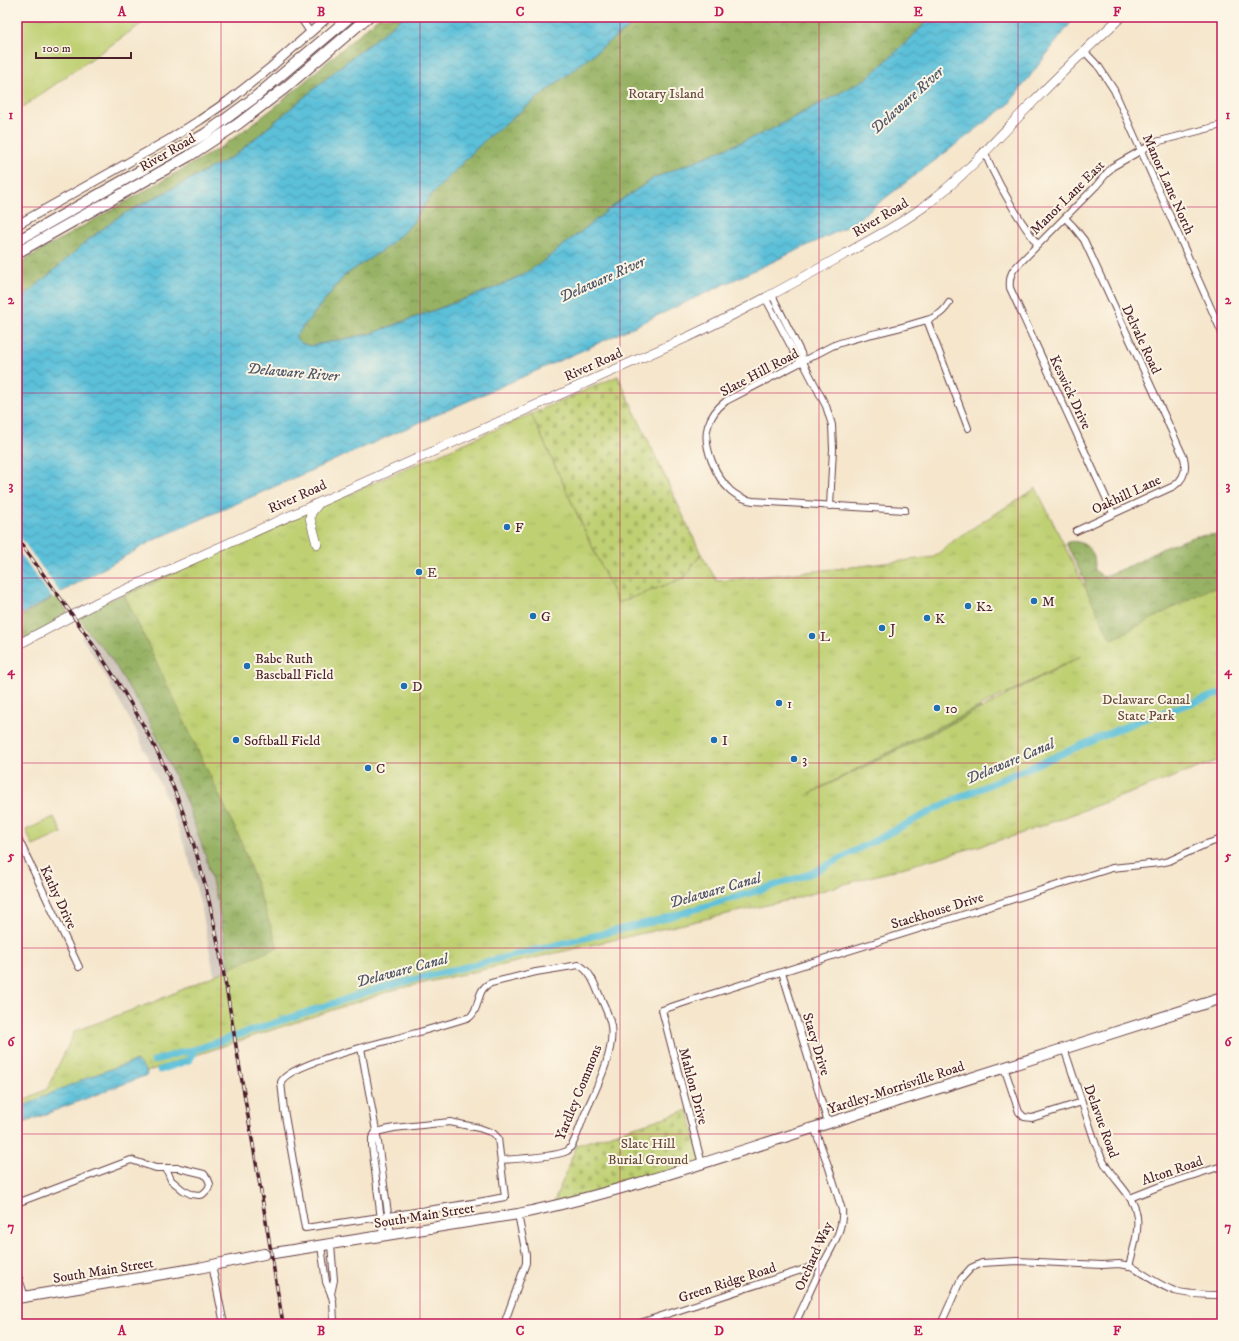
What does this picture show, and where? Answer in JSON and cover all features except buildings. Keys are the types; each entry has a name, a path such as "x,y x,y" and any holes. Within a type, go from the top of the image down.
{"main road":[{"name":"River Road","path":"17,241 205,134 254,98 350,17"},
{"name":"River Road","path":"17,254 189,156 214,140 259,109 368,17"},
{"name":"River Road","path":"17,645 98,602 690,336 769,297 886,231 912,215 942,192 1121,17"},
{"path":"302,510 317,544 310,518 311,513 320,502"},
{"name":"Yardley-Morrisville Road","path":"578,1200 702,1164 1222,998"},
{"name":"South Main Street","path":"21,1297 269,1254 518,1214 578,1200"}],"street":[{"path":"300,17 310,32"},
{"name":"River Road","path":"17,225 170,139 200,120 248,85 328,17"},
{"name":"Manor Lane North","path":"1084,52 1099,67 1114,90 1222,333"},
{"name":"Manor Lane East","path":"1009,280 1014,269 1112,167 1156,142 1222,124"},
{"path":"984,151 1011,206 1037,244"},
{"name":"Delvale Road","path":"1064,218 1073,226 1084,240 1184,458 1186,469 1184,475"},
{"name":"Keswick Drive","path":"1009,280 1010,288 1113,514"},
{"path":"769,297 796,356 803,362 826,406 832,425 833,449 830,506"},
{"name":"Slate Hill Road","path":"906,510 753,501 738,496 724,484 707,447 706,434 714,412 726,401 832,346 847,340 928,320 938,315 949,303"},
{"path":"928,320 968,428"},
{"name":"Oakhill Lane","path":"1076,531 1174,486 1184,475"},
{"name":"Kathy Drive","path":"17,836 79,967"},
{"name":"Stackhouse Drive","path":"663,1014 662,1010 689,1001 1112,868 1169,861 1222,838"},
{"name":"Yardley Commons","path":"376,1132 394,1128 450,1122 479,1128 493,1133 498,1138 505,1197 428,1211 388,1215 305,1228 282,1089 282,1079 293,1072 328,1058 470,1017 475,1011 481,991 487,984 567,966 579,966 584,968 597,989 607,1012 612,1035 610,1047 601,1075 579,1130 568,1150 554,1154 501,1160"},
{"name":"Stacy Drive","path":"782,972 828,1123"},
{"name":"Mahlon Drive","path":"663,1014 702,1164"},
{"path":"361,1048 376,1132 388,1215 387,1235"},
{"name":"Delavue Road","path":"1064,1048 1102,1158 1116,1181 1130,1198 1136,1210 1136,1236 1129,1266"},
{"path":"1004,1067 1019,1112 1024,1117 1032,1118 1082,1102"},
{"name":"Orchard Way","path":"795,1324 840,1228 843,1216 829,1168 814,1128"},
{"path":"376,1132 372,1138 372,1146 381,1216 387,1235"},
{"path":"17,1203 131,1160 156,1168 166,1168 179,1168 204,1174 210,1184 208,1189 203,1194 199,1195 191,1194 183,1190 171,1180 166,1168"},
{"name":"Alton Road","path":"1130,1198 1163,1184 1222,1166"},
{"path":"504,1324 526,1263 526,1255 518,1214"},
{"path":"326,1245 326,1282 332,1294"},
{"path":"326,1245 334,1280 332,1294 334,1323"},
{"path":"941,1324 961,1279 971,1268 982,1263 1017,1261 1094,1265 1119,1264 1129,1266 1175,1291 1222,1295"},
{"name":"Green Ridge Road","path":"637,1324 653,1321 823,1264"},
{"path":"212,1265 224,1324"},
{"path":"17,1272 21,1297"},
{"path":"323,1324 343,1324"}],"shaded area":[{"path":"88,632 109,655 150,722 186,801 205,854 218,904 239,1018 221,1021 202,910 189,859 171,809 136,731 97,661 81,637"}],"green space":[{"path":"17,17 151,17 17,111"},
{"path":"379,17 403,17 340,67 234,156 120,216 88,240 17,303 17,264 223,146 275,107"},
{"name":"Rotary Island","path":"644,17 931,17 908,41 866,79 768,131 654,178 617,203 541,263 522,275 497,287 372,333 310,346 301,343 295,337 345,275 387,247 411,225 431,195 488,137 614,38"},
{"path":"618,376 701,554 684,578 618,603 531,414"},
{"name":"Delaware Canal State Park","path":"531,414 618,603 684,578 701,554 717,581 934,557 957,538 1036,488 1111,640 1209,589 1222,588 1222,759 1014,836 789,900 393,990 148,1071 17,1126 17,1103 47,1089 75,1031 154,1002 278,947 241,841 125,596 276,526","holes":["1081,656 965,717 809,794 906,743"]},
{"path":"262,531 945,721 978,708 988,707 1007,699 1005,688 1085,588 1085,582 1066,543 1079,542 1087,546 1094,557 1095,570 1103,577 1136,563 1165,547 1197,536 1222,534 1222,678 239,1018 218,904 205,854 186,801 150,722 109,655 88,632 77,615"},
{"path":"57,595 70,616 17,645 17,619"},
{"path":"54,817 62,833 33,846 26,830"},
{"name":"Slate Hill Burial Ground","path":"688,1110 702,1164 552,1207 577,1145"}],"water":[{"name":"Delaware River","path":"403,17 644,17 614,38 488,137 431,195 411,225 387,247 345,275 295,337 301,343 310,346 373,333 497,287 522,275 541,263 617,203 654,178 768,131 866,79 908,41 931,17 1075,17 1008,105 847,227 590,347 154,540 17,617 17,303 88,240 120,216 234,156 340,67"},
{"path":"136,1061 143,1067 147,1075 17,1125 17,1109 90,1077"}],"pier":[{"path":"17,533 61,594 53,599 17,549"}],"waterway":[{"name":"Delaware Canal","path":"154,1061 182,1052 194,1050 379,988 659,920 812,873 949,802 1138,721 1222,693"},
{"name":"Delaware Canal","path":"160,1070 189,1060 194,1050"}],"railway":[{"path":"17,538 96,649 149,735 179,800 191,835 218,942 283,1324"}],"place":[{"name":"F","path":"507,527"},
{"name":"E","path":"419,572"},
{"name":"M","path":"1034,601"},
{"name":"K2","path":"968,606"},
{"name":"G","path":"533,616"},
{"name":"K","path":"927,618"},
{"name":"J","path":"882,628"},
{"name":"L","path":"812,636"},
{"name":"Babe Ruth Baseball Field","path":"247,666"},
{"name":"D","path":"404,686"},
{"name":"1","path":"779,703"},
{"name":"10","path":"937,708"},
{"name":"Softball Field","path":"236,740"},
{"name":"I","path":"714,740"},
{"name":"3","path":"794,759"},
{"name":"C","path":"368,768"}]}
